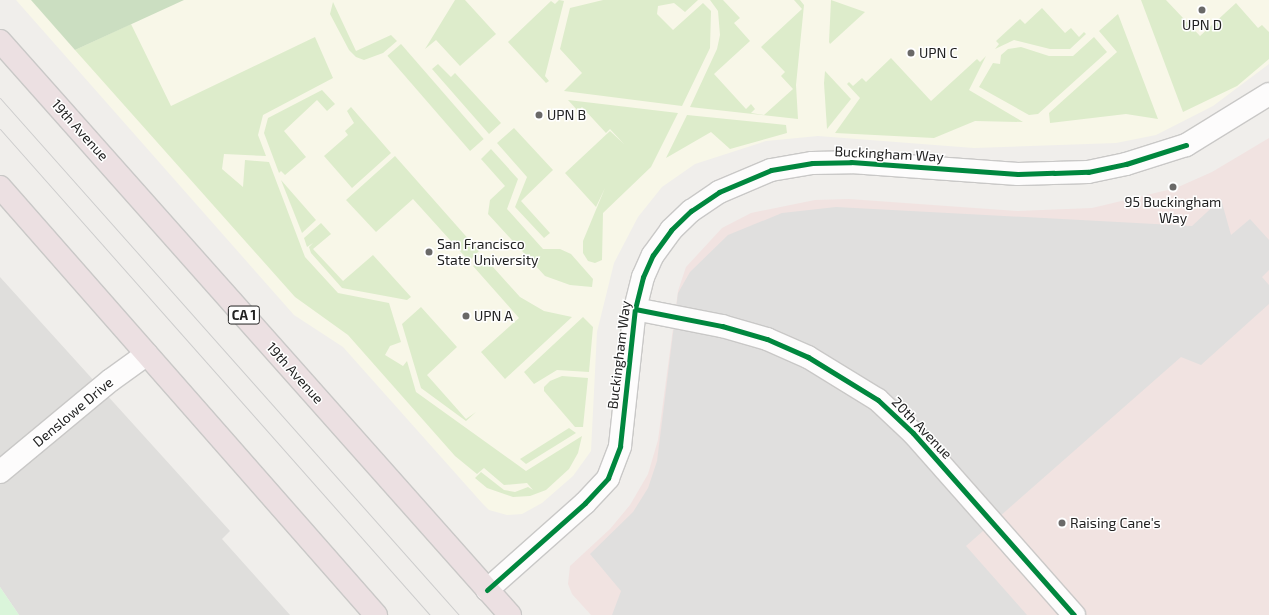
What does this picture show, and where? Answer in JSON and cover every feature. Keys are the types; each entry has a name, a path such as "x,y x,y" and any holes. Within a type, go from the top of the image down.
{"highway":[{"name":"19th Avenue","path":"0,41 510,615"},
{"path":"0,187 376,615"}],"street":[{"name":"Buckingham Way","path":"487,590 603,486 613,468 623,428 635,309 643,278 653,255 671,230 691,211 719,192 771,170 812,163 851,162 1018,174 1088,172 1126,164 1186,145 1269,94"},
{"name":"20th Avenue","path":"635,309 722,326 767,339 808,357 878,400 917,438 1074,615"},
{"name":"Denslowe Drive","path":"0,472 111,380 147,354"}],"shaded area":[{"name":"San Francisco State University","path":"16,0 1269,0 1269,64 1213,106 1156,135 1116,143 974,148 818,136 766,141 695,164 662,187 638,217 614,263 597,332 591,451 573,476 542,503 522,514 507,515 489,510 482,503 343,347 294,315"},
{"path":"1269,138 1269,615 591,615 572,594 568,584 570,566 610,529 630,505 648,474 658,440 678,291 686,267 722,228 751,213 815,200 849,199 1017,211 1092,208 1176,188 1212,172"},
{"path":"1221,199 1231,235 1250,219 1269,240 1269,270 1262,277 1269,285 1269,304 1201,365 1181,357 966,546 1027,615 612,615 621,591 590,554 633,512 648,488 657,461 678,293 690,272 728,235 782,213 836,207 1192,226"},
{"path":"0,277 230,531 222,539 290,615 19,615 0,587"}],"green space":[{"path":"31,0 184,0 75,50"},
{"path":"455,0 465,0 496,34 460,66 436,40 425,49"},
{"path":"559,0 564,1 545,76 549,81 546,83 508,42 551,1 555,4"},
{"path":"603,0 698,0 685,12 674,3 658,6 657,14 673,30 703,3 711,11 710,48 682,106 564,91 582,73 560,49 570,8"},
{"path":"710,0 723,0 740,18 734,23 750,41 714,74 746,109 751,104 755,109 751,113 764,115 793,89 781,76 785,72 761,47 802,9 794,0 800,0 804,5 796,85 798,119 690,107 717,49 720,35 718,11"},
{"path":"831,0 865,12 830,44 829,42"},
{"path":"1141,0 1166,0 1200,36 1236,3 1258,28 1262,25 1269,32 1269,59 1237,86 1183,112"},
{"path":"333,2 356,51 391,35 397,41 383,53 364,60 356,57 349,50 330,14"},
{"path":"1042,8 1065,33 1071,28 1079,37 1084,32 1086,34 1070,49 1050,49 1014,40 995,49 999,44 996,41 1020,19 1025,24"},
{"path":"1118,14 1158,119 1126,114 1050,123 1049,113 1117,52 1099,31"},
{"path":"131,24 171,106 315,37 333,78 263,115 258,135 266,156 224,154 222,169 243,187 245,160 269,162 305,257 338,293 389,303 401,342 390,346 385,355 403,366 407,361 416,392 526,471 582,436 578,453 569,469 546,490 530,496 513,497 487,488 475,478 481,472 504,490 515,492 528,487 533,490 527,483 504,485 484,468 477,474 455,456 348,335 295,297 75,50"},
{"path":"1094,37 1107,52 1038,114 1029,115 979,87 993,63 1000,64 1001,55 1008,49 1021,47 1049,56 1073,56"},
{"path":"401,44 484,139 470,151 387,56"},
{"path":"986,56 969,90 1023,122 975,121 934,138 835,133 860,98 847,84 849,82 853,86 862,78 866,82 891,58 931,101 977,59 980,62"},
{"path":"438,64 451,77 455,73 501,123 489,134 432,69"},
{"path":"825,71 851,99 827,129 824,83"},
{"path":"322,90 335,104 327,111 317,100 284,131 306,157 285,175 281,171 279,173 264,133 268,118"},
{"path":"568,100 678,113 651,167 603,213 602,260 595,263 588,261 583,253 583,241 605,188 596,207 565,173 610,131 624,144 610,129 606,133 582,107 578,111"},
{"path":"351,107 391,153 352,188 324,156 348,135 345,131 354,123 347,111"},
{"path":"687,115 786,125 787,133 730,149 711,132 666,158"},
{"path":"514,128 553,170 521,201 550,233 544,238 515,207 527,177 497,143"},
{"path":"491,149 518,179 507,209 543,249 560,249 571,254 593,279 592,287 570,285 545,276 488,214 490,200 505,186 481,159"},
{"path":"395,156 479,251 469,261 413,199 376,232 346,200"},
{"path":"281,180 316,220 302,233"},
{"path":"321,223 331,234 313,249 343,281 373,255 411,297 407,300 342,288 311,253 309,247 313,243 307,247 304,238"},
{"path":"484,257 520,297 544,311 572,317 505,379 481,352 519,318 473,266"},
{"path":"421,307 457,347 427,375 466,419 476,412 466,421 421,388 402,324"},
{"path":"583,317 593,327 589,372 557,370 534,384 524,372"},
{"path":"562,376 588,378 583,427 575,427 544,391 544,387 550,381"},
{"path":"569,428 576,433 526,464 520,459"},
{"path":"0,587 19,615 0,615"}],"tram line":[{"path":"0,98 459,615"},
{"path":"0,129 430,615"}],"cycle path":[{"path":"487,590 585,503 608,478 620,446 635,309 643,277 653,255 671,230 691,211 719,192 771,170 812,163 851,162 1018,174 1088,172 1126,164 1186,145"},
{"path":"635,309 722,326 767,339 808,357 878,400 913,433 1074,615"}],"place":[{"name":"UPN D","path":"1202,10"},
{"name":"UPN C","path":"911,53"},
{"name":"UPN B","path":"539,115"},
{"name":"95 Buckingham Way","path":"1173,187"},
{"name":"San Francisco State University","path":"429,252"},
{"name":"UPN A","path":"466,316"},
{"name":"Raising Cane's","path":"1062,523"}]}
